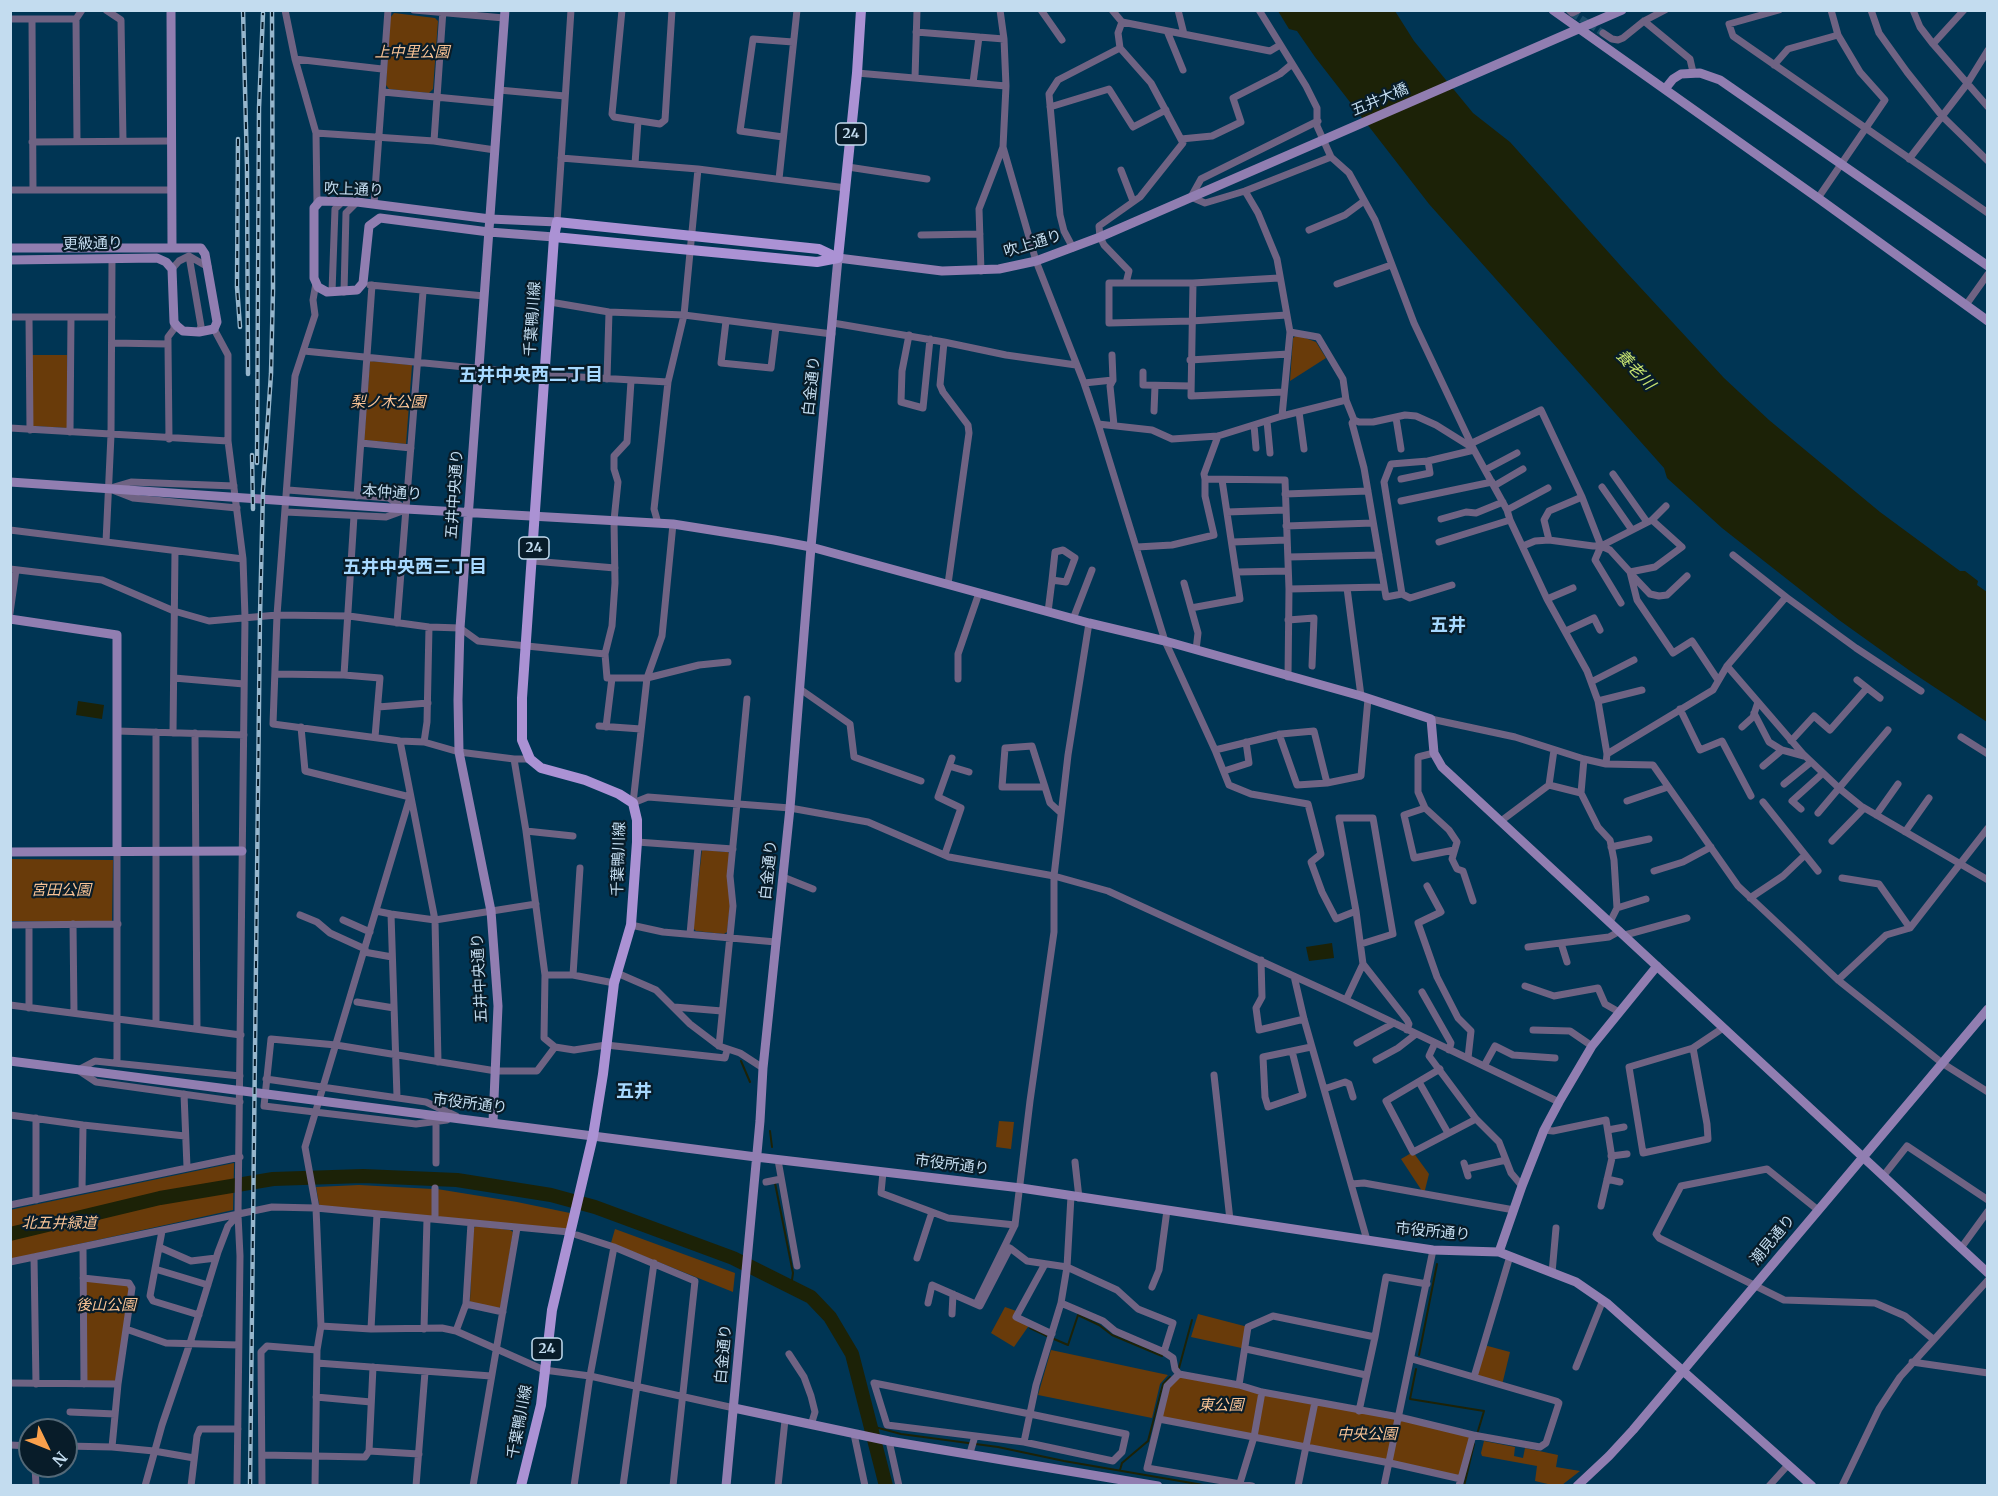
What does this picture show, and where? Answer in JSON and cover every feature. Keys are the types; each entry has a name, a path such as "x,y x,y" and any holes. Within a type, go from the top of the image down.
{"main road":[{"name":"24","path":"838,258 857,74 861,10"},
{"name":"千葉鴨川線","path":"521,1485 534,1438 552,1310 573,1233 574,1213 593,1136 615,978 631,925 637,842 637,820 633,803 585,780 542,768 530,759 522,740 521,726 549,302 557,222"},
{"name":"吹上通り","path":"557,222 819,249 838,258"},
{"name":"吹上通り","path":"554,237 818,262 838,258"}],"street":[{"path":"77,141 76,19 82,10"},
{"path":"106,10 121,20 123,141"},
{"path":"171,10 172,247"},
{"path":"285,10 295,59 316,133 316,203"},
{"path":"374,204 377,137 383,92 382,69 388,10"},
{"path":"414,10 505,14"},
{"path":"557,222 571,10"},
{"path":"622,10 612,114 614,117 660,123 665,120 672,10"},
{"path":"779,179 797,10"},
{"path":"915,78 916,10"},
{"path":"1000,10 1006,86 1004,147 1036,261 1098,424 1165,641 1229,784 1251,794 1308,804 1321,854 1311,862 1322,892 1336,919 1356,911"},
{"path":"1041,10 1062,40"},
{"path":"1112,10 1122,22 1270,51 1280,45"},
{"path":"1178,10 1184,34"},
{"path":"1259,10 1317,108 1317,126 1331,157 1349,173 1375,220 1414,323 1473,447 1507,510 1547,599 1591,682 1598,701 1607,754 1606,764"},
{"path":"1552,10 1988,321"},
{"path":"1569,10 1572,13 1578,10"},
{"path":"1581,30 1623,10"},
{"path":"1603,33 1618,40 1644,21 1665,10"},
{"path":"1779,10 1729,24 1733,36 1988,213"},
{"path":"1818,198 1885,100 1860,72 1838,35 1831,10"},
{"path":"1871,10 1879,33 1942,116 1988,161"},
{"path":"1913,10 1920,27 1933,44 1988,106"},
{"path":"1933,44 1964,10"},
{"path":"434,141 442,12"},
{"name":"五井中央通り","path":"493,1122 498,1006 491,910 459,752 460,628 505,14"},
{"path":"10,19 76,19"},
{"path":"32,20 33,190"},
{"path":"1644,21 1690,59 1693,72"},
{"path":"1122,22 1118,33 1120,48 1151,83 1183,143 1140,196 1099,226 1100,237 1104,245 1129,271 1126,283"},
{"name":"五井大橋","path":"1191,197 1581,30"},
{"path":"1167,31 1183,70"},
{"path":"916,32 1004,39"},
{"path":"1774,65 1788,49 1838,35"},
{"path":"973,83 979,37"},
{"path":"783,137 740,131 753,39 793,42"},
{"path":"1073,248 1060,214 1049,94 1058,80 1120,48"},
{"path":"1909,159 1967,84 1988,50"},
{"path":"295,59 382,69"},
{"path":"1181,139 1212,136 1241,122 1233,98 1280,74 1292,64"},
{"path":"1665,89 1673,79 1681,74 1693,72 1720,80 1988,266"},
{"path":"857,74 1006,86"},
{"path":"1050,107 1108,89 1133,127 1166,110"},
{"path":"499,90 565,96"},
{"path":"383,92 498,103"},
{"path":"635,164 638,121"},
{"path":"1318,121 1201,179 1191,197 1205,203 1245,191 1331,157"},
{"path":"316,133 434,141 495,150"},
{"path":"32,142 171,141"},
{"path":"981,271 980,209 1004,147"},
{"path":"561,158 698,169 846,188"},
{"path":"848,167 927,179"},
{"path":"658,523 654,509 668,382 684,315 698,169"},
{"path":"1121,170 1133,201"},
{"path":"10,190 171,190"},
{"path":"1245,191 1258,213 1277,259 1290,332 1282,416"},
{"name":"吹上通り","path":"838,258 942,271 999,270 1036,261 1073,248 1191,197"},
{"path":"332,292 335,209 343,201"},
{"path":"1309,230 1345,214 1364,201"},
{"path":"344,292 346,213 357,202"},
{"name":"吹上通り","path":"316,283 314,208 316,203 357,202 490,219 557,222"},
{"name":"吹上通り","path":"368,284 369,226 380,218 489,232 554,237"},
{"path":"921,235 980,234"},
{"name":"更級通り","path":"10,248 201,248 205,254 207,267"},
{"path":"168,344 174,336 183,331 199,332 214,329 218,322 207,267 189,256"},
{"path":"169,439 168,337 174,329 172,269 179,261 189,256"},
{"path":"189,256 201,326 199,332"},
{"name":"更級通り","path":"10,260 157,258 166,262 172,269"},
{"name":"白金通り","path":"726,1485 763,1068 790,808 809,547 838,258"},
{"path":"106,542 111,435 112,259"},
{"path":"1337,284 1391,266"},
{"path":"1966,305 1988,274"},
{"path":"1279,278 1193,283 1109,283 1109,323 1287,315"},
{"path":"316,283 322,290 332,292 356,292 368,284 423,292 484,296"},
{"path":"316,283 313,300 315,315 295,376 277,615 273,724 400,741 424,742 459,752 530,759"},
{"path":"1193,283 1191,396 1284,392"},
{"path":"357,496 368,357 368,284"},
{"path":"397,623 423,292"},
{"path":"549,302 609,312 684,315 832,334"},
{"path":"607,378 609,312"},
{"path":"29,316 30,430"},
{"path":"10,317 112,316"},
{"path":"70,432 71,317"},
{"path":"726,321 721,363 771,368 776,327"},
{"path":"174,322 183,331"},
{"path":"833,323 909,335 1006,355 1076,365"},
{"path":"214,329 228,355 228,441 243,559 245,617 237,1485"},
{"path":"1290,332 1318,337 1343,378 1346,400 1354,420 1354,431 1368,491 1386,597 1402,594 1410,598 1452,585"},
{"path":"909,335 901,402 923,408 930,339"},
{"path":"944,342 940,385 968,425 969,433 948,584"},
{"path":"112,343 168,344"},
{"path":"304,351 480,370 668,382"},
{"path":"1190,360 1288,354"},
{"path":"1112,355 1113,380 1110,386 1114,425"},
{"path":"1143,372 1143,386 1191,386"},
{"path":"1084,383 1113,380"},
{"path":"631,381 627,442 614,456 614,469 618,482 614,520 615,568 612,626 605,654 607,678 647,678 699,665 728,662"},
{"path":"1154,411 1155,386"},
{"path":"1098,424 1152,430 1172,439 1218,436 1282,416 1346,400"},
{"path":"1402,594 1384,482 1392,464 1428,461 1473,447 1541,410 1582,497 1601,546"},
{"path":"1299,412 1304,448"},
{"path":"1354,420 1373,422 1405,415 1416,416 1473,447"},
{"path":"1396,418 1401,449"},
{"path":"1267,421 1270,453"},
{"path":"1254,425 1256,448"},
{"path":"10,428 228,441"},
{"path":"1137,547 1172,545 1214,535 1205,496 1204,474 1218,436"},
{"path":"361,443 411,448"},
{"path":"1485,470 1517,453"},
{"path":"1401,478 1430,473 1428,461"},
{"path":"1401,501 1493,484 1523,469"},
{"path":"1612,474 1649,521 1682,547 1655,567 1630,572"},
{"path":"1205,479 1285,480 1288,557 1288,677"},
{"path":"1191,608 1240,598 1222,480"},
{"name":"本仲通り","path":"10,482 469,513 674,524 809,547 1073,619 1165,641 1431,719"},
{"path":"109,489 131,482 234,486"},
{"path":"1602,487 1632,530"},
{"path":"1507,510 1548,488"},
{"path":"109,489 133,498 237,508"},
{"path":"288,490 388,498 406,509"},
{"path":"1285,494 1368,491"},
{"path":"1549,540 1544,520 1549,511 1582,497"},
{"path":"1441,519 1466,512 1476,513 1503,502"},
{"path":"1621,603 1595,560 1601,546 1649,521 1666,506"},
{"path":"286,512 386,517 406,509"},
{"path":"1227,512 1285,510"},
{"path":"344,675 354,516"},
{"path":"1439,542 1510,520"},
{"path":"1286,526 1373,523"},
{"path":"674,524 662,636 647,678 633,803 648,797 738,803 790,808 868,822 945,855 1054,876 1108,891 1261,960 1559,1102"},
{"path":"10,530 243,559"},
{"path":"1233,542 1286,540"},
{"path":"1523,546 1535,541 1549,540 1601,546 1610,550 1650,594 1659,596 1667,595 1687,576"},
{"path":"1048,612 1055,552 1062,550 1075,558 1066,582 1052,580"},
{"path":"173,733 175,551"},
{"path":"1288,557 1379,555"},
{"path":"1733,555 1786,597 1921,691"},
{"path":"533,561 615,568"},
{"path":"10,613 13,569 102,580 174,611 209,621 277,615 349,616 429,627 460,628 478,640 605,654"},
{"path":"1073,619 1092,570"},
{"path":"1237,572 1287,571"},
{"path":"1630,572 1637,600 1673,653 1692,641 1718,680"},
{"path":"1184,584 1198,633 1196,650"},
{"path":"1288,590 1383,587"},
{"path":"1279,734 1297,785 1327,783 1361,776 1364,698 1347,588"},
{"path":"1547,599 1573,588"},
{"path":"958,679 958,654 980,593"},
{"path":"1607,754 1713,690 1727,666 1786,597"},
{"path":"1288,620 1314,618 1312,666"},
{"path":"1566,631 1594,618 1600,630"},
{"path":"10,619 117,635 117,1062"},
{"path":"976,1304 1015,1225 1054,932 1054,876 1068,755 1089,623"},
{"path":"424,742 428,703 429,627"},
{"path":"1591,682 1634,660"},
{"path":"1727,666 1804,756 1839,789 1864,808 1988,880"},
{"path":"275,674 380,678 375,736"},
{"path":"174,678 244,684"},
{"path":"612,678 603,727 641,729"},
{"path":"1857,680 1880,698"},
{"path":"1791,741 1814,716 1830,730 1867,688"},
{"path":"800,689 850,724 854,757 921,781"},
{"path":"1598,701 1642,690"},
{"path":"720,1046 733,906 730,876 747,699"},
{"path":"1742,727 1753,717 1758,702"},
{"path":"378,707 428,703"},
{"path":"1680,709 1700,750 1722,741 1751,796"},
{"path":"1754,713 1769,742 1782,750 1804,756"},
{"path":"1988,1092 1942,1063 1838,980 1750,898 1738,886 1653,765 1606,764 1515,737 1431,719 1434,753 1442,767 1988,1273"},
{"path":"301,727 305,771 410,797"},
{"path":"1818,813 1888,730"},
{"path":"117,731 244,735"},
{"path":"1215,750 1279,734 1314,731 1327,783"},
{"path":"156,732 156,1024"},
{"path":"195,734 197,1029"},
{"path":"1961,737 1988,754"},
{"path":"400,741 435,920 438,1062"},
{"path":"1224,771 1249,763 1246,742"},
{"path":"1046,787 1002,787 1005,748 1032,746 1046,787 1050,803 1061,813"},
{"path":"1501,821 1549,785 1554,750"},
{"path":"1763,766 1782,750"},
{"path":"1434,753 1418,757 1418,792 1425,808 1449,830 1456,842 1452,859 1457,868 1463,872 1473,901"},
{"path":"945,855 961,808 939,797 952,758"},
{"path":"514,759 545,975 544,1038 555,1047 574,1050 606,1045 725,1058 728,1050"},
{"path":"1584,759 1581,793 1598,826 1610,840 1614,860 1617,908 1610,922"},
{"path":"1784,784 1811,762"},
{"path":"949,766 969,772"},
{"path":"1801,809 1792,801 1823,773"},
{"path":"1876,815 1898,784"},
{"path":"1549,785 1581,793"},
{"path":"1627,801 1668,787"},
{"path":"315,1485 317,1350 321,1326 316,1208 305,1147 410,797"},
{"path":"1905,832 1929,798"},
{"path":"1763,802 1818,871"},
{"path":"1425,808 1404,814 1414,858 1454,850"},
{"path":"1832,841 1864,808"},
{"path":"1346,1000 1363,964 1340,819 1373,818 1393,934 1361,944"},
{"path":"1838,980 1886,935 1910,928 1988,828"},
{"path":"526,831 573,836"},
{"path":"1611,847 1649,839"},
{"path":"637,842 733,849"},
{"path":"690,934 698,847"},
{"path":"1654,871 1683,862 1711,848"},
{"path":"10,852 242,851"},
{"path":"1750,898 1783,876 1805,855"},
{"path":"573,975 580,868"},
{"path":"783,877 813,889"},
{"path":"1842,878 1879,884 1910,928"},
{"path":"1427,886 1441,912 1418,923 1437,977 1458,1018 1471,1031 1468,1058"},
{"path":"1617,908 1646,899"},
{"path":"376,911 435,920 536,904"},
{"path":"300,915 317,922 330,933 336,934 364,951 392,957"},
{"path":"391,915 397,1097"},
{"path":"1528,947 1609,937 1687,918"},
{"path":"343,920 370,932"},
{"path":"74,924 74,1013"},
{"path":"10,925 118,924"},
{"path":"631,925 663,932 777,942"},
{"path":"29,926 29,1008"},
{"path":"1561,943 1567,962"},
{"path":"1261,960 1262,997 1256,1008 1259,1030 1304,1020"},
{"path":"1363,964 1407,1020 1409,1024 1407,1030"},
{"path":"1499,1252 1544,1130 1559,1102 1592,1046 1657,966"},
{"path":"545,975 615,978 656,990 690,1024 720,1046 740,1053 763,1068"},
{"path":"1294,976 1311,1047 1367,1240"},
{"path":"1525,986 1554,996 1598,988 1605,1004 1619,1011"},
{"path":"1422,992 1451,1043 1449,1050"},
{"path":"357,1002 394,1008"},
{"path":"10,1005 241,1035"},
{"path":"673,1006 722,1011"},
{"name":"潮見通り","path":"1577,1485 1617,1449 1684,1372 1988,1009"},
{"path":"1357,1043 1394,1023"},
{"path":"1693,1048 1708,1139 1643,1153 1629,1067 1693,1048 1723,1028"},
{"path":"1533,1030 1570,1031 1592,1046"},
{"path":"1376,1060 1398,1048 1416,1034"},
{"path":"459,1118 416,1124 264,1107 271,1039 395,1054 496,1071 537,1071 555,1047"},
{"path":"1435,1043 1429,1056 1476,1119 1499,1142 1511,1173 1522,1186"},
{"path":"1484,1066 1495,1046 1513,1055 1555,1058"},
{"path":"1292,1051 1303,1095 1268,1107 1264,1097 1263,1057 1311,1047"},
{"path":"240,1076 95,1060 78,1071 96,1082 240,1102"},
{"name":"市役所通り","path":"10,1061 778,1160 1021,1188 1433,1250 1499,1252 1576,1282 1603,1300 1812,1485"},
{"path":"1440,1070 1386,1101 1413,1152 1476,1119"},
{"path":"1214,1075 1230,1220"},
{"path":"266,1079 426,1102 459,1118"},
{"path":"1324,1089 1345,1082 1349,1084 1353,1097"},
{"path":"1419,1082 1448,1133"},
{"path":"184,1094 187,1167"},
{"path":"10,1115 185,1136"},
{"path":"36,1118 36,1200"},
{"path":"1544,1130 1553,1131 1606,1120 1611,1156 1601,1206"},
{"path":"436,1122 436,1163"},
{"path":"82,1190 83,1125"},
{"path":"1608,1130 1624,1128"},
{"path":"1884,1175 1907,1146 1988,1200"},
{"path":"1611,1156 1627,1154"},
{"path":"10,1205 240,1157"},
{"path":"778,1160 797,1266"},
{"path":"1466,1170 1506,1160"},
{"path":"1024,1443 1036,1385 1061,1303 1075,1197 1075,1162"},
{"path":"1818,1210 1767,1170 1681,1186 1656,1234 1659,1238 1784,1300 1875,1303 1905,1316 1933,1339"},
{"path":"884,1172 881,1192 948,1218 1015,1225"},
{"path":"766,1182 781,1179"},
{"path":"1607,1179 1620,1182"},
{"path":"1351,1184 1364,1183 1514,1210"},
{"path":"435,1188 435,1219"},
{"path":"10,1262 272,1207 316,1208 573,1233 614,1247 695,1281 673,1485"},
{"path":"1152,1287 1159,1270 1167,1210"},
{"path":"1961,1248 1988,1211"},
{"path":"917,1258 932,1212"},
{"path":"371,1329 377,1214"},
{"path":"145,1485 216,1258 228,1226 238,1215"},
{"path":"424,1329 427,1219"},
{"path":"456,1331 466,1304 471,1223"},
{"path":"473,1485 517,1228"},
{"path":"1552,1273 1556,1228"},
{"path":"162,1231 150,1296 152,1299 199,1315"},
{"path":"159,1247 191,1261 216,1258"},
{"path":"574,1485 590,1376 614,1247"},
{"path":"83,1248 84,1384"},
{"path":"928,1303 932,1284 980,1306 1010,1248 1027,1261 1067,1267 1117,1290 1138,1309 1173,1323 1164,1352"},
{"path":"1384,1485 1433,1250"},
{"path":"1474,1377 1510,1256"},
{"path":"34,1257 36,1384"},
{"path":"623,1485 654,1263"},
{"path":"1045,1264 1016,1317 1052,1334"},
{"path":"155,1269 208,1285"},
{"path":"1359,1411 1376,1337 1386,1277 1427,1284"},
{"path":"83,1278 129,1283 131,1286 112,1447"},
{"path":"1842,1485 1879,1409 1900,1377 1988,1281"},
{"path":"952,1314 953,1294"},
{"path":"1576,1367 1603,1300"},
{"path":"1061,1303 1103,1322 1115,1331 1164,1352 1173,1358 1174,1369 1179,1374 1399,1417 1473,1435 1540,1447 1546,1443 1559,1403 1557,1401 1412,1359"},
{"path":"466,1304 503,1312"},
{"path":"1239,1385 1248,1327 1273,1316 1376,1337"},
{"path":"321,1326 371,1329 433,1327 456,1331 544,1370 590,1376 888,1441 1140,1484 1158,1485"},
{"path":"126,1329 166,1343 238,1345"},
{"path":"262,1485 261,1352 267,1346 317,1350"},
{"path":"1246,1349 1366,1375"},
{"path":"789,1354 804,1377 811,1396 815,1412 811,1425"},
{"path":"1912,1362 1988,1373"},
{"path":"318,1363 490,1376"},
{"path":"262,1455 365,1458 369,1451 373,1367"},
{"path":"416,1485 425,1372"},
{"path":"1179,1374 1167,1386 1147,1468 1252,1485"},
{"path":"10,1383 118,1384"},
{"path":"874,1383 1126,1434 1122,1452 1113,1461 1024,1443 975,1436 887,1425 874,1383"},
{"path":"1240,1483 1254,1437 1262,1392"},
{"path":"316,1397 371,1402"},
{"path":"1298,1485 1315,1402"},
{"path":"70,1412 115,1414"},
{"path":"1159,1419 1390,1463 1460,1482 1473,1435"},
{"path":"778,1485 785,1420"},
{"path":"191,1485 197,1436 200,1429 238,1429"},
{"path":"854,1434 865,1485"},
{"path":"970,1454 975,1436"},
{"path":"888,1441 898,1485"},
{"path":"78,1446 154,1451 194,1458"},
{"path":"369,1451 419,1454"},
{"path":"1769,1485 1788,1465"}],"green space":[{"name":"上中里公園","path":"394,13 435,18 438,21 433,89 429,93 389,89 386,85 390,18"},
{"path":"1297,335 1316,342 1326,358 1290,381 1293,338"},
{"path":"32,355 67,355 67,428 33,426"},
{"name":"梨ノ木公園","path":"370,361 412,365 406,444 364,440"},
{"path":"702,850 728,852 730,855 730,905 727,932 724,934 696,931 693,928"},
{"name":"宮田公園","path":"11,859 113,860 112,922 11,921"},
{"path":"999,1121 1014,1122 1011,1149 996,1147"},
{"path":"1413,1152 1429,1174 1424,1194 1401,1159"},
{"name":"北五井緑道","path":"234,1163 233,1210 11,1259 10,1210"},
{"path":"359,1185 433,1189 433,1214 431,1217 320,1206 316,1187"},
{"path":"437,1189 570,1213 567,1230 440,1217 437,1215"},
{"path":"476,1226 513,1232 499,1308 470,1301 473,1229"},
{"path":"615,1229 735,1273 733,1292 611,1243"},
{"name":"後山公園","path":"83,1278 129,1283 132,1288 118,1384 84,1384"},
{"path":"1005,1307 1019,1312 1017,1317 1030,1324 1014,1347 991,1333"},
{"path":"1198,1314 1248,1327 1246,1349 1191,1337"},
{"path":"1484,1345 1510,1352 1502,1385 1474,1377"},
{"path":"1051,1350 1168,1375 1160,1384 1152,1418 1038,1395"},
{"path":"1179,1374 1473,1435 1461,1479 1159,1419 1167,1386"},
{"path":"1484,1441 1515,1447 1514,1456 1523,1458 1525,1448 1558,1455 1556,1467 1580,1471 1562,1485 1535,1481 1537,1466 1482,1456"}],"water":[{"name":"養老川","path":"1278,11 1395,11 1414,41 1473,113 1510,142 1724,378 1769,420 1880,512 1960,571 1965,571 1978,581 1977,585 1987,592 1987,722 1839,620 1722,528 1667,478 1664,468 1429,204 1297,31 1289,29"},
{"path":"78,701 104,705 102,719 76,715"},
{"path":"1332,943 1334,958 1309,961 1306,947"}],"waterway":[{"path":"741,1061 750,1082"},
{"path":"770,1131 772,1147"},
{"path":"10,1234 160,1198 273,1179 363,1176 457,1180 551,1195 595,1207 733,1258 811,1297 830,1317 852,1354 886,1486"},
{"path":"775,1183 793,1273 791,1287"},
{"path":"1419,1355 1437,1264"},
{"path":"1054,1339 1068,1345 1078,1315 1099,1325 1112,1335 1162,1356"},
{"path":"1179,1368 1192,1320"},
{"path":"1030,1328 1047,1336"},
{"path":"1416,1369 1410,1399 1484,1411 1478,1431"},
{"path":"1120,1470 1122,1463 1148,1441 1163,1384 1170,1377"},
{"path":"871,1426 901,1434 998,1447 1209,1486"},
{"path":"1464,1486 1474,1444"}],"tunnel":[{"path":"1572,13 1603,33"}],"railway":[{"path":"243,10 247,167 248,374"},
{"path":"250,1486 260,616 263,490 271,374 273,290 272,10"},
{"path":"257,463 259,108 263,13"},
{"path":"238,139 237,287 240,327"},
{"path":"252,455 253,509"}],"district":[{"name":"五井中央西二丁目","path":"531,376"},
{"name":"五井中央西三丁目","path":"415,568"},
{"name":"五井","path":"1448,626"},
{"name":"五井","path":"634,1092"}],"park label":[{"name":"東公園","path":"1221,1406"},
{"name":"中央公園","path":"1367,1435"}]}
